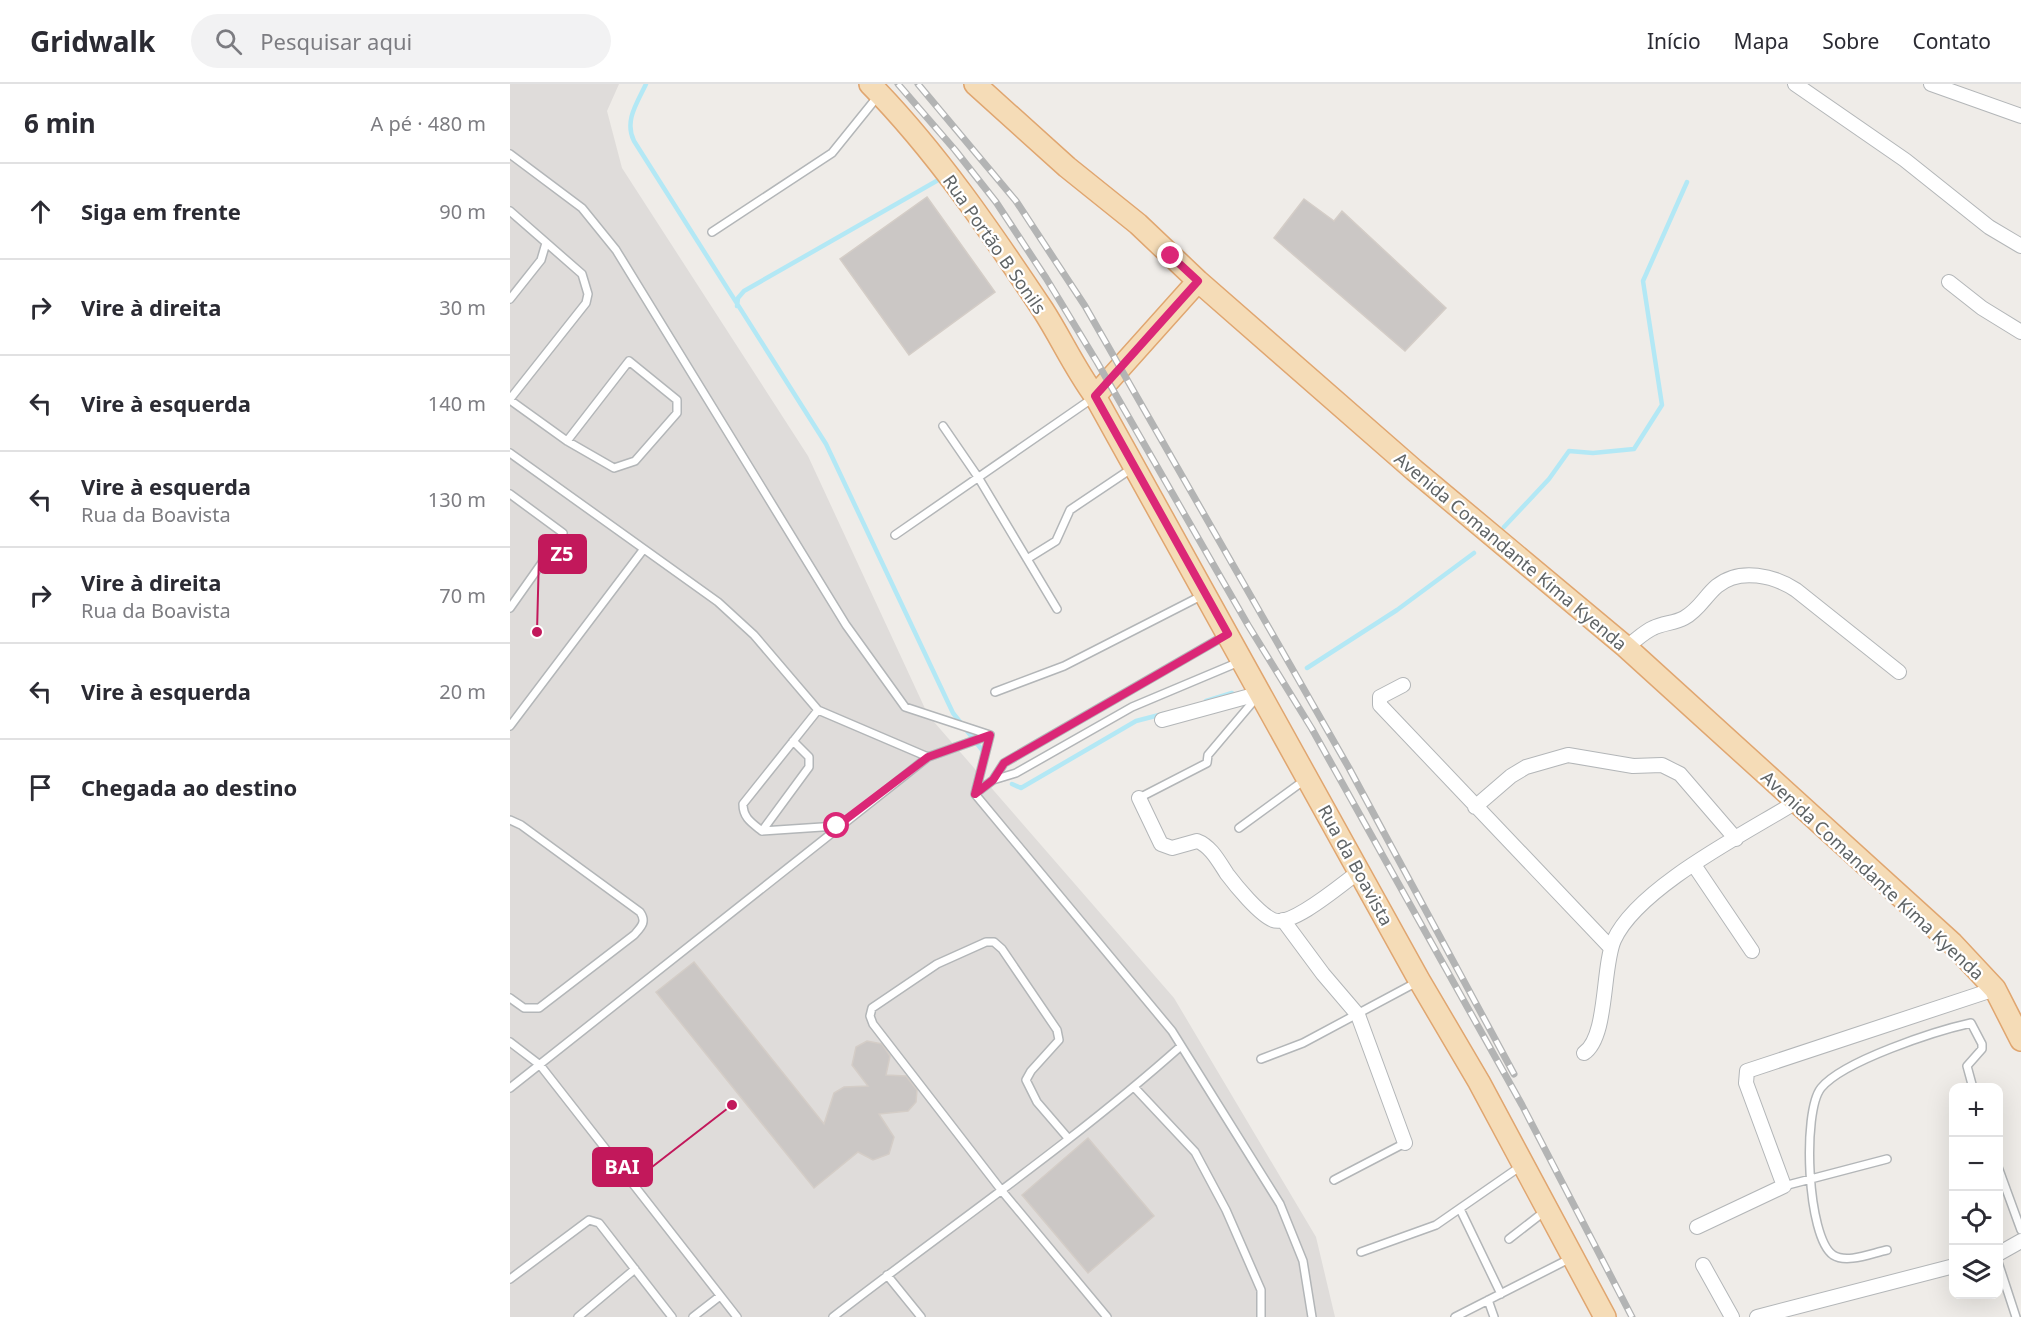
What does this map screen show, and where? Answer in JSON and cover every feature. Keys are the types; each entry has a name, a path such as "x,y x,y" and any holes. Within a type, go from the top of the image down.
{"main road":[{"name":"Avenida Comandante Kima Kyenda","path":"975,84 1043,146 1138,224 1198,281 1414,470 1626,647 1952,943 1995,989 2021,1040"},
{"name":"Rua Portão B Sonils","path":"875,89 948,175 988,231 1044,312 1080,376 1100,405"},
{"path":"1100,405 1198,281"},
{"name":"Rua da Boavista","path":"1100,405 1419,980 1524,1164 1605,1317"}],"street":[{"path":"1795,84 1905,160 1989,227 2021,246"},
{"path":"1931,84 2021,116"},
{"path":"1949,282 1982,308 2021,332"},
{"path":"1626,647 1652,628 1683,619 1698,609 1718,585 1739,576 1763,576 1781,580 1796,590 1899,672"},
{"path":"1403,685 1380,697 1379,703 1475,807 1611,948"},
{"path":"1162,720 1261,693"},
{"path":"1475,807 1511,776 1526,767 1568,755 1633,766 1662,765 1680,774 1736,839"},
{"path":"1139,798 1161,844 1172,848 1197,841 1208,846 1236,886 1273,920 1283,920 1298,915 1360,871"},
{"path":"1584,1053 1592,1045 1597,1030 1611,948 1624,924 1652,895 1694,865 1796,802"},
{"path":"1694,865 1752,951"},
{"path":"1283,920 1323,974 1358,1015 1405,1143"},
{"path":"1697,1227 1784,1186 1746,1083 1747,1071 1995,989"},
{"path":"2003,1251 2021,1241"},
{"path":"2003,1254 2021,1253"},
{"path":"1703,1265 1732,1317"},
{"path":"1757,1317 1949,1267"}],"lane":[{"path":"712,232 832,153 875,89"},
{"path":"510,154 582,208 616,250 846,625 905,707 990,735"},
{"path":"510,211 582,274 588,294 586,303 510,399 567,441 614,468 635,461 677,413 677,399 629,361 567,441"},
{"path":"510,300 541,260 546,243"},
{"path":"895,535 978,477 1100,405"},
{"path":"943,426 978,477 1057,609"},
{"path":"510,453 718,602 754,635 818,710 928,757"},
{"path":"1027,559 1056,541 1070,510 1135,466"},
{"path":"510,608 563,533 511,497"},
{"path":"510,726 643,550"},
{"path":"995,692 1064,666 1206,593"},
{"path":"975,794 993,780 1004,763 1228,634"},
{"path":"993,780 1016,773 1132,707 1243,661"},
{"path":"1139,798 1206,763 1208,754 1261,693"},
{"path":"818,710 742,804 746,818 762,831 837,826"},
{"path":"510,1088 837,826 928,757 990,735"},
{"path":"975,794 990,735"},
{"path":"762,831 809,767 809,757 793,741"},
{"path":"1239,828 1308,778"},
{"path":"975,794 1172,1031 1280,1204 1303,1261 1312,1317"},
{"path":"510,820 521,825 644,917 643,924 634,935 539,1008 524,1008 510,998"},
{"path":"1068,1138 1037,1102 1026,1080 1031,1071 1059,1040 1057,1030 1002,949 994,942 986,942 937,964 872,1008 870,1016 873,1024 1002,1191 1107,1317"},
{"path":"1261,1059 1303,1043 1419,980"},
{"path":"1887,1250 1847,1259 1835,1257 1827,1249 1811,1201 1810,1179 1813,1108 1820,1090 1833,1077 1856,1063 1971,1023 1982,1044 1982,1049 1967,1066 1972,1083"},
{"path":"510,1042 540,1065 737,1317"},
{"path":"833,1317 1002,1191 1134,1087 1181,1046"},
{"path":"1134,1087 1195,1152 1226,1210 1261,1290 1262,1317"},
{"path":"1334,1180 1405,1143"},
{"path":"1784,1186 1887,1159"},
{"path":"1362,1252 1436,1225 1524,1164"},
{"path":"2003,1181 2021,1230"},
{"path":"1460,1209 1501,1294"},
{"path":"1509,1239 1546,1209"},
{"path":"510,1279 589,1220 599,1223 672,1317"},
{"path":"1455,1317 1574,1257"},
{"path":"578,1317 635,1269"},
{"path":"887,1275 921,1317"},
{"path":"2003,1277 2016,1317"},
{"path":"693,1317 720,1296"},
{"path":"1488,1300 1494,1317"}],"shaded area":[{"path":"510,84 619,84 607,111 622,168 808,456 928,715 1174,998 1316,1237 1335,1317 510,1317"}],"building":[{"path":"927,197 995,292 909,355 840,259"},
{"path":"1304,199 1334,221 1342,211 1446,308 1405,351 1274,238"},
{"path":"694,962 824,1124 834,1093 844,1087 868,1086 852,1065 856,1047 867,1041 882,1044 890,1056 886,1075 906,1076 917,1090 916,1102 908,1111 879,1114 894,1137 889,1154 873,1160 858,1152 814,1188 656,992"},
{"path":"1088,1138 1154,1216 1088,1273 1022,1195"}],"waterway":[{"path":"646,84 631,119 631,134 634,141 826,444 953,713 986,755"},
{"path":"737,306 738,298 744,291 940,179"},
{"path":"1504,527 1549,479 1569,451 1593,453 1634,449 1662,405 1643,281 1687,182"},
{"path":"1307,668 1397,610 1474,553"},
{"path":"1206,701 1232,693"},
{"path":"1012,784 1021,788 1136,721 1163,714"}],"railway":[{"path":"898,84 996,202 1097,362 1248,625 1312,729 1522,1105 1632,1317"},
{"path":"918,84 1016,201 1085,306 1349,768 1514,1074"}],"place":[{"name":"Z5","path":"537,632"},
{"name":"BAI","path":"732,1105"}],"route":[{"path":"837,826 928,757 990,735 975,794 993,780 1004,763 1228,634 1095,396 1198,281 1171,256"}]}
